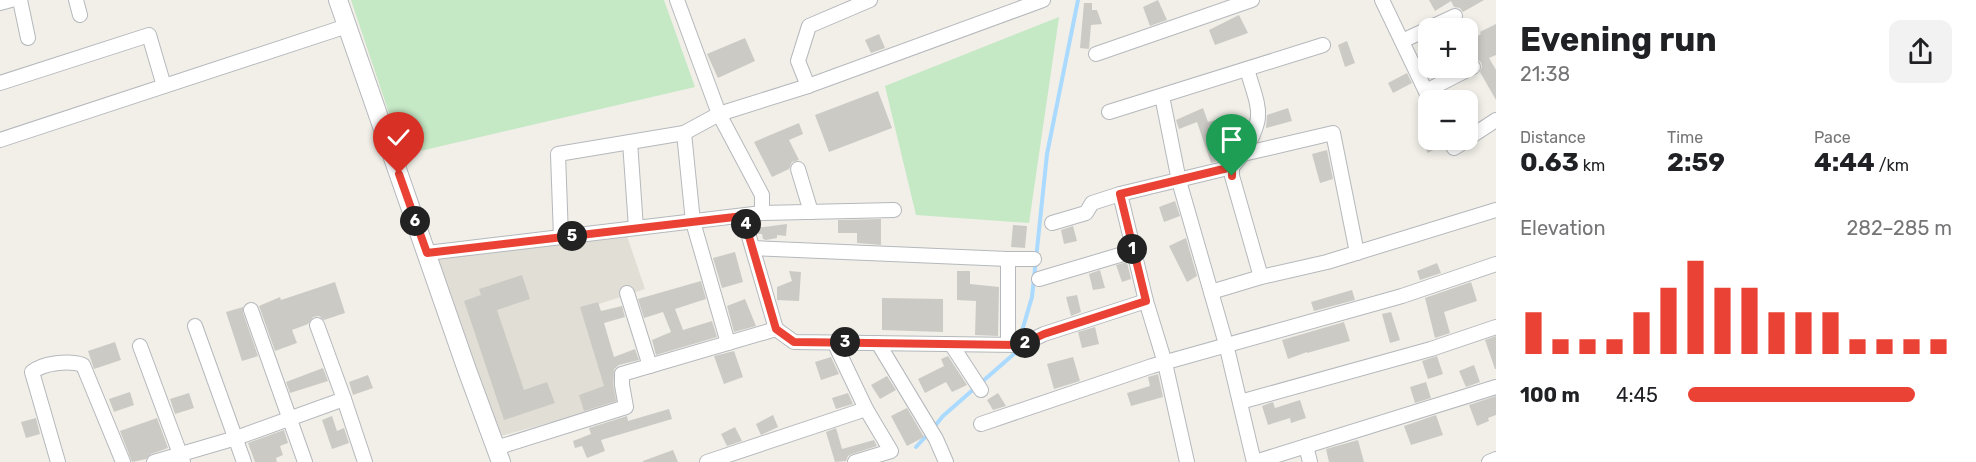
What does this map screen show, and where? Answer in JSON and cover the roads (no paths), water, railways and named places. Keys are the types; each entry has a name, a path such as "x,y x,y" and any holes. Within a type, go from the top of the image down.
{"street":[{"path":"0,3 11,0"},
{"path":"20,0 28,38"},
{"path":"76,0 80,15"},
{"path":"338,0 498,455 626,407 622,374 776,329"},
{"path":"677,0 719,114 762,195 762,213"},
{"path":"808,86 798,61 809,26 870,0"},
{"path":"561,237 558,154 684,134 719,114 808,86 1043,0"},
{"path":"1096,54 1252,0"},
{"path":"1382,0 1425,90"},
{"path":"1451,18 1455,16"},
{"path":"0,140 347,26"},
{"path":"1402,41 1418,34"},
{"path":"0,83 149,35 164,86"},
{"path":"1109,112 1323,45"},
{"path":"1052,223 1086,213 1092,203 1120,194 1232,167 1243,154 1256,131 1259,114 1247,69"},
{"path":"1438,90 1457,78"},
{"path":"1162,96 1179,181 1226,344 1255,462 1496,387"},
{"path":"1478,132 1496,120"},
{"path":"1243,154 1334,133 1357,254"},
{"path":"684,134 693,222 728,343"},
{"path":"630,142 636,228"},
{"path":"1232,167 1232,176 1261,277"},
{"path":"798,169 811,212"},
{"path":"1120,194 1146,301 1165,363 1187,462"},
{"path":"427,253 762,213 894,210"},
{"path":"1211,292 1261,277 1357,254 1496,210"},
{"path":"743,216 776,329 794,342 1021,345 1044,334 1146,301"},
{"path":"753,248 1034,259"},
{"path":"1039,279 1133,251"},
{"path":"1008,259 1008,344"},
{"path":"981,424 1152,366 1402,296 1496,264"},
{"path":"627,293 650,366"},
{"path":"251,310 304,462"},
{"path":"317,325 365,462"},
{"path":"195,326 243,462"},
{"path":"1240,402 1431,349 1496,327"},
{"path":"834,342 866,410 891,451 855,462"},
{"path":"878,342 936,439 946,462"},
{"path":"951,344 981,390"},
{"path":"140,346 181,458"},
{"path":"58,462 32,372 45,366 76,363 82,365 123,462"},
{"path":"154,462 181,458 344,399"},
{"path":"707,462 866,410"},
{"path":"1306,446 1310,462"},
{"path":"1489,462 1496,459"}],"waterway":[{"path":"1019,341 1032,297 1047,154 1078,0"},
{"path":"934,427 943,416 1015,353 1017,348"},
{"path":"916,447 929,433"}]}
